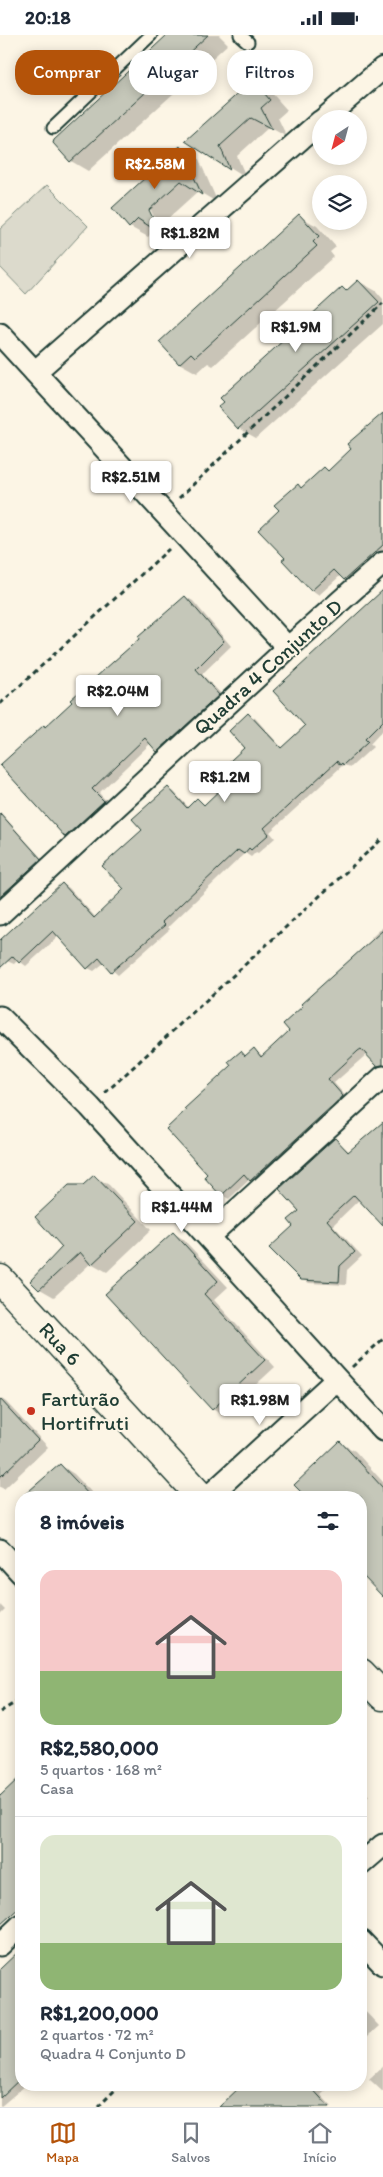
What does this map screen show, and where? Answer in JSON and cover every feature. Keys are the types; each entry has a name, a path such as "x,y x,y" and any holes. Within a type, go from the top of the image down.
{"street":[{"path":"334,110 383,68"},
{"path":"35,372 312,129"},
{"path":"0,334 288,648"},
{"name":"Quadra 4 Conjunto D","path":"0,914 288,648 383,563"},
{"path":"0,1017 90,1107 383,1430"},
{"path":"209,1236 383,1077"},
{"name":"Rua 6","path":"0,1279 194,1491"},
{"path":"215,1491 336,1380"},
{"path":"0,1550 15,1566"},
{"path":"367,1679 383,1696"},
{"path":"367,1859 383,1845"},
{"path":"0,1945 15,1931"},
{"path":"367,1947 383,1964"}],"lane":[{"path":"53,128 151,35"}],"path":[{"path":"164,513 383,303"},
{"path":"0,704 185,535"},
{"path":"90,1107 191,1012 383,838"},
{"path":"336,1380 383,1339"},
{"path":"0,1712 15,1703"},
{"path":"98,2107 114,2091"}],"shaded area":[{"path":"47,185 88,226 26,294 0,267 0,229"}],"building":[{"path":"167,35 208,35 192,50 151,50"},
{"path":"129,70 129,95 143,95 70,162 53,143 54,140 102,95 119,95 119,80"},
{"path":"236,95 266,95 270,100 261,108 272,129 251,118 220,146 230,170 185,141"},
{"path":"180,146 202,195 181,181 149,210 160,233 138,219 129,228 112,208"},
{"path":"299,214 319,236 313,242 317,246 195,357 191,353 179,364 159,342"},
{"path":"358,280 379,302 238,429 218,407 224,402 220,398 342,287 346,291"},
{"path":"383,413 383,545 344,580 334,570 311,591 282,560 285,558 258,530 279,510 274,505 298,484 301,488 324,467 328,471 351,449 347,444"},
{"path":"383,590 383,721 365,739 368,742 343,765 342,763 340,765 337,761 264,828 269,834 251,850 249,848 244,854 238,850 162,922 165,925 111,972 99,958 87,969 53,931 19,963 13,956 0,968 0,940 62,883 94,918 124,889 102,866 142,830 132,819 168,787 187,808 197,798 204,805 228,782 218,772 244,748 229,731 248,713 281,748 305,726 273,691"},
{"path":"185,596 224,641 196,669 219,695 157,752 145,738 92,789 104,801 65,837 0,765 44,725 45,727 72,702 70,700"},
{"path":"0,813 41,859 0,897"},
{"path":"383,930 383,1065 377,1066 361,1049 358,1051 328,1079 343,1096 250,1181 244,1174 221,1196 204,1177 207,1174 166,1129 186,1110 184,1109 231,1066 228,1062 241,1051 245,1056 254,1048 261,1057 289,1031 283,1024 303,1006 301,1004"},
{"path":"383,1122 383,1226 354,1195 327,1220 355,1252 340,1266 339,1282 301,1280 269,1248 293,1226 288,1220 299,1211 279,1189 335,1138 348,1152"},
{"path":"94,1175 138,1221 91,1265 80,1252 39,1290 30,1281 62,1247 35,1217 69,1185 83,1185"},
{"path":"173,1232 218,1281 204,1294 265,1360 212,1410 105,1294"},
{"path":"0,1399 38,1440 0,1477"},
{"path":"340,1441 383,1488 383,1597 367,1580 367,1491 300,1491 294,1485"},
{"path":"60,1464 85,1491 29,1491"},
{"path":"15,1782 15,1911 0,1925 0,1796"},
{"path":"15,1955 15,2084 0,2098 0,1969"},
{"path":"236,2091 314,2091 329,2107 219,2107"}],"place":[{"name":"Farturão Hortifruti","path":"31,1411"}]}
